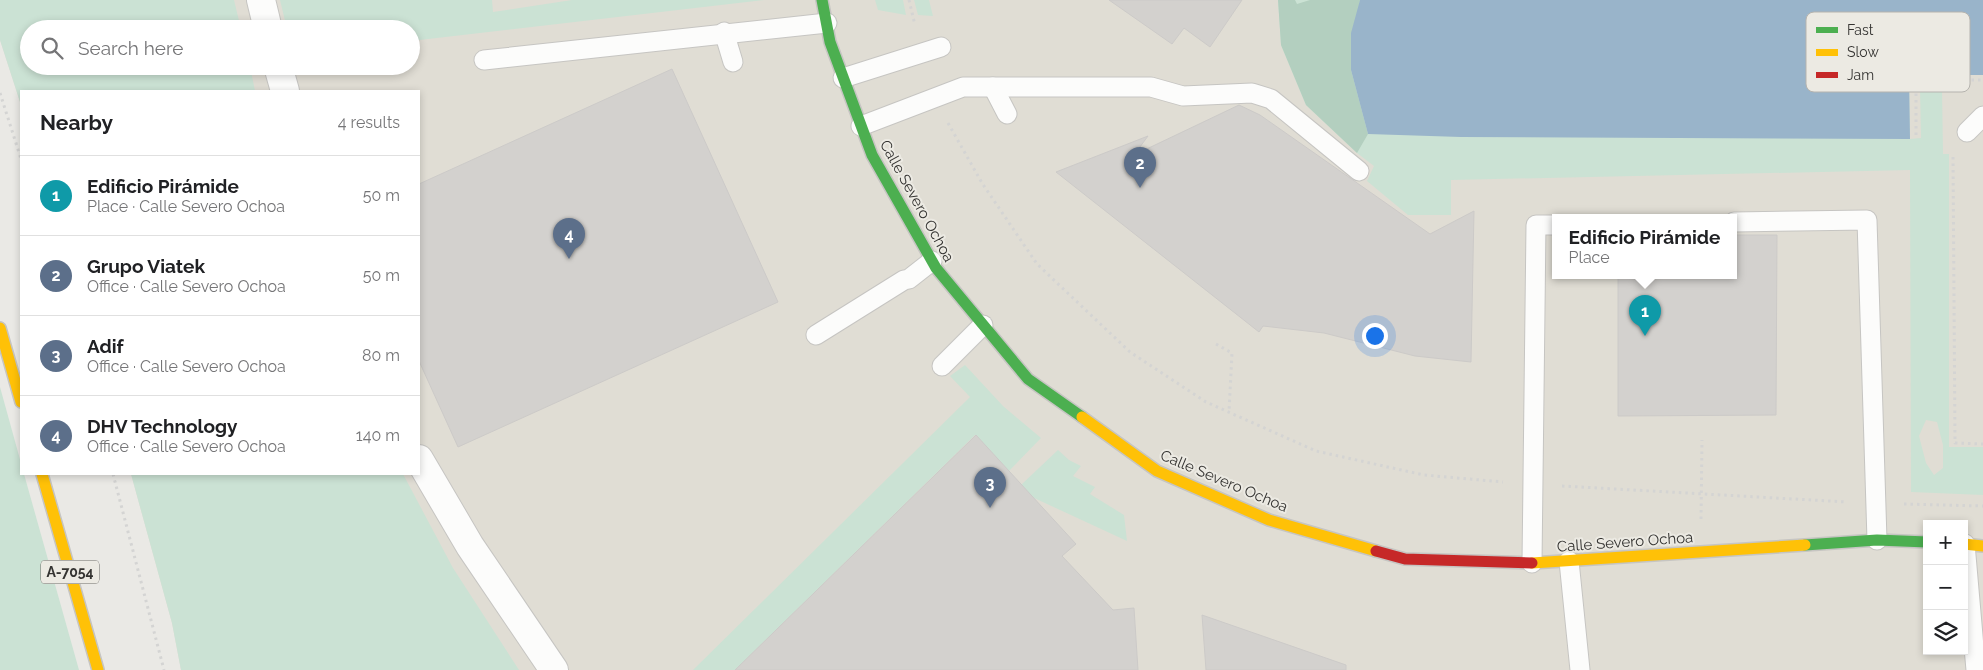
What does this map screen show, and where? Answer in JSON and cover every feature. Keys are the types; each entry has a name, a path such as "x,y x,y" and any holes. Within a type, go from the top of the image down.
{"street":[{"path":"261,0 266,20"},
{"name":"Calle Severo Ochoa","path":"822,0 830,42 872,155 932,261 1028,379 1156,471 1260,516 1405,559 1532,563 1877,540 1923,542"},
{"path":"281,75 285,90"},
{"path":"0,328 20,398"},
{"path":"420,461 470,546 554,670"},
{"name":"A-7054","path":"42,475 98,670"},
{"path":"1968,544 1983,546"}],"lane":[{"path":"484,60 724,32 827,23"},
{"path":"724,32 733,62"},
{"path":"843,78 941,47"},
{"path":"861,126 962,87 1151,87 1182,96 1252,93 1271,99 1359,171"},
{"path":"993,87 1006,114"},
{"path":"1967,132 1983,116"},
{"path":"1737,222 1867,220 1877,540"},
{"path":"1532,563 1536,225 1552,225"},
{"path":"816,335 904,280 909,279 932,261"},
{"path":"942,366 983,325"},
{"path":"1570,561 1580,670"},
{"path":"1967,565 1976,670"}],"path":[{"path":"909,0 922,52"},
{"path":"1970,80 1983,80"},
{"path":"1916,92 1916,135"},
{"path":"0,93 20,156"},
{"path":"938,97 950,125 982,183 1037,264 1130,352 1206,402 1316,451 1424,475 1533,485 1876,504 1983,506"},
{"path":"1967,132 1952,148 1955,443 1983,444"},
{"path":"1216,344 1232,353 1229,412"},
{"path":"1701,552 1700,494 1702,440"},
{"path":"112,475 164,670"}],"shaded area":[{"path":"0,0 1983,0 1983,670 181,670 172,623 131,475 420,475 420,90 20,90 20,102 0,40"}],"green space":[{"path":"0,0 234,0 239,20 20,20 20,75 252,75 255,90 20,90 20,102 0,40"},
{"path":"280,0 492,0 493,12 572,0 765,0 420,40 420,20 285,20"},
{"path":"875,0 903,0 906,15 878,10"},
{"path":"914,0 929,0 933,16 918,15"},
{"path":"1278,0 1983,0 1983,75 1970,75 1970,12 1806,12 1806,92 1909,92 1910,139 1921,138 1920,92 1942,92 1943,154 1949,154 1949,447 1983,447 1983,495 1911,492 1910,170 1451,180 1451,215 1408,215 1367,181 1374,166 1357,153 1306,105 1281,45","holes":["1926,420 1937,422 1943,445 1943,468 1934,475 1926,463 1919,436"]},
{"path":"1278,0 1295,0 1297,4 1310,0 1360,0 1351,70 1368,134 1357,153 1306,105 1281,45"},
{"path":"965,365 1003,406 1041,438 1009,471 975,435 735,670 693,670 970,397 950,376"},
{"path":"0,387 20,459 20,475 24,475 79,670 0,670"},
{"path":"1058,450 1069,460 1081,466 1073,476 1095,487 1090,494 1124,515 1127,541 1032,497 1021,485"},
{"path":"131,475 404,475 453,568 519,670 181,670 172,623"}],"water":[{"path":"1360,0 1983,0 1983,75 1970,75 1970,12 1806,12 1806,92 1909,92 1910,139 1461,137 1368,134 1351,70 1351,33"}],"building":[{"path":"1109,0 1242,0 1210,47 1184,28 1172,44"},
{"path":"672,69 778,302 458,447 420,363 420,184"},
{"path":"1239,105 1260,115 1430,234 1474,211 1471,362 1415,356 1324,333 1263,326 1259,332 1056,172 1148,136 1134,155"},
{"path":"1737,235 1777,235 1776,415 1618,416 1618,279 1737,279"},
{"path":"976,435 1076,544 1062,556 1113,610 1134,608 1138,670 735,670"},
{"path":"1202,615 1346,665 1346,670 1206,670"}],"traffic: fast":[{"path":"822,0 830,42 872,155 936,268 1028,379 1082,417"},
{"path":"1805,545 1877,540 1923,542"}],"traffic: slow":[{"path":"0,328 20,398"},
{"path":"1082,417 1157,471 1269,520 1376,551"},
{"path":"42,475 98,670"},
{"path":"1968,544 1983,546"},
{"path":"1532,563 1805,545"}],"traffic: jam":[{"path":"1376,551 1405,559 1532,563"}],"place":[{"name":"Grupo Viatek","path":"1140,188"},
{"name":"DHV Technology","path":"569,259"},
{"name":"Edificio Pirámide","path":"1645,336"},
{"name":"Adif","path":"990,508"}]}
